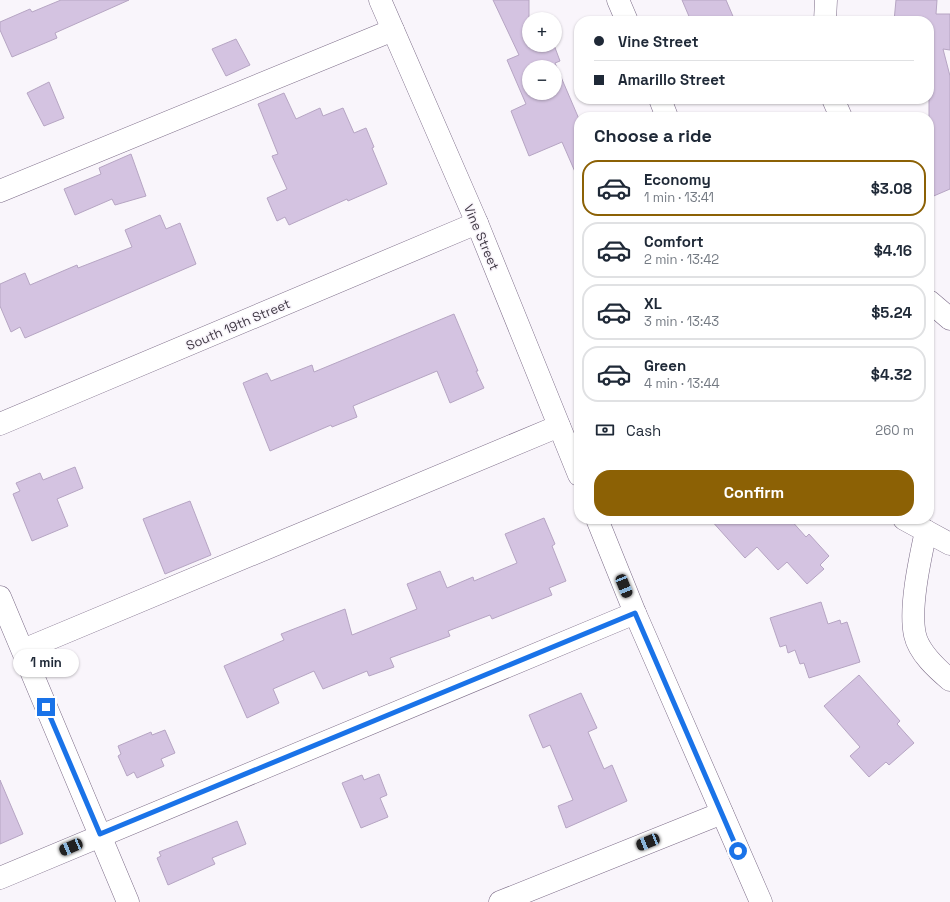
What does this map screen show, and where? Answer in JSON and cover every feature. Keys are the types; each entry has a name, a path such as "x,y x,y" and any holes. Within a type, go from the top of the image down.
{"street":[{"name":"Vine Street","path":"380,0 477,223 574,463"},
{"path":"618,0 625,16"},
{"path":"825,16 826,0"},
{"path":"0,191 393,30"},
{"name":"South 19th Street","path":"0,424 477,223"},
{"path":"934,305 950,319"},
{"path":"23,650 559,426"},
{"path":"599,524 635,613 761,902"},
{"path":"912,524 950,544"},
{"path":"926,532 918,567 914,608 915,635 930,663 950,680"},
{"path":"0,597 128,902"},
{"path":"0,878 100,834 635,613"},
{"path":"500,902 722,812"}],"building":[{"path":"61,0 129,0 55,33 57,38 12,57 0,30 0,22 30,9 32,12"},
{"path":"493,0 529,0 529,12 522,12 522,52 557,52 560,60 522,60 522,95 507,60 519,55"},
{"path":"682,0 726,0 733,16 689,16"},
{"path":"896,0 937,0 936,14 950,14 950,50 943,49 950,76 950,189 934,196 934,112 929,112 929,104 934,104 934,16 894,16"},
{"path":"236,39 250,65 226,76 212,49"},
{"path":"562,79 576,112 574,112 574,170 562,142 529,156 511,111 526,104 524,100 562,100"},
{"path":"49,82 64,118 44,126 27,93"},
{"path":"284,93 296,119 320,108 323,116 343,108 354,133 366,128 374,147 372,148 387,184 348,201 347,199 289,225 285,217 277,221 267,198 287,189 272,156 278,154 258,104"},
{"path":"131,154 146,196 115,205 112,199 75,215 64,189 101,174 99,168"},
{"path":"160,215 166,229 180,223 196,264 25,338 20,327 11,332 0,306 0,284 25,273 30,285 77,265 78,268 132,247 125,230"},
{"path":"454,314 484,388 450,403 437,371 353,406 357,417 332,427 331,425 270,451 243,383 267,373 271,381 312,365 314,372"},
{"path":"75,467 83,488 57,499 68,526 32,541 13,494 20,491 16,483 40,473 43,480"},
{"path":"190,501 211,555 165,574 143,519"},
{"path":"544,518 555,544 552,546 566,581 549,588 552,595 492,619 490,615 448,631 450,636 390,658 394,667 369,676 367,671 323,689 314,671 273,689 279,703 247,718 224,666 284,640 281,634 345,609 352,635 417,609 407,584 440,571 447,588 473,577 474,581 517,563 505,534"},
{"path":"714,524 794,524 806,537 809,534 829,556 820,565 824,569 807,584 787,562 778,570 757,547 745,558"},
{"path":"821,602 828,624 840,620 841,624 847,622 860,662 809,678 804,663 800,664 795,650 788,653 786,645 780,647 770,618"},
{"path":"859,675 900,721 897,724 914,743 889,765 886,762 869,777 850,756 860,747 824,706"},
{"path":"581,693 597,728 588,732 604,769 612,765 627,801 566,828 558,806 573,800 550,745 543,748 529,715"},
{"path":"165,730 175,753 161,759 164,766 137,778 134,772 127,776 118,756 121,754 118,746 151,732 152,735"},
{"path":"379,774 387,795 380,798 388,817 361,828 342,783 362,775 364,780"},
{"path":"0,780 23,834 0,844"},
{"path":"237,821 246,844 212,858 215,864 168,885 157,858 161,856 159,852"}],"route":[{"path":"46,707 100,834 635,613 738,851"}]}
